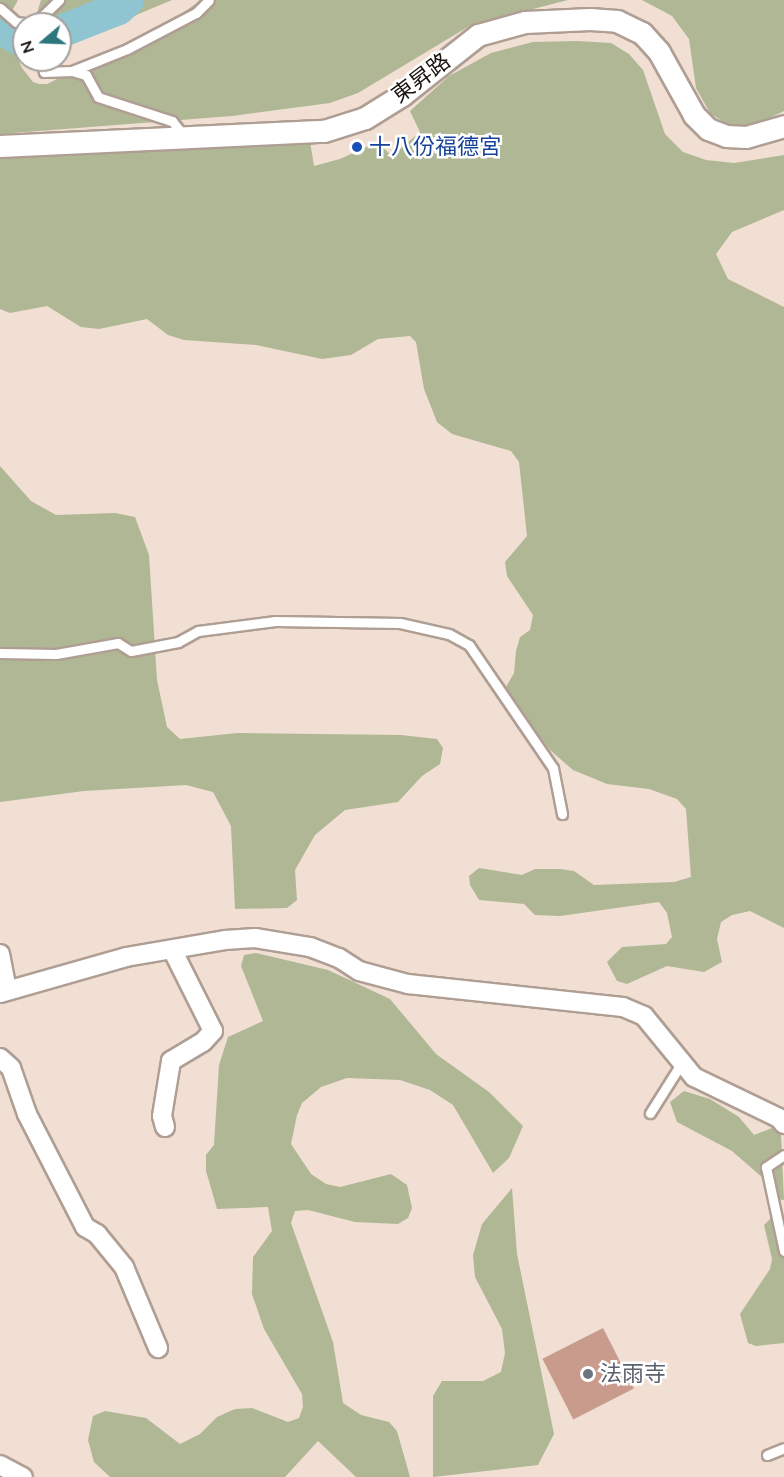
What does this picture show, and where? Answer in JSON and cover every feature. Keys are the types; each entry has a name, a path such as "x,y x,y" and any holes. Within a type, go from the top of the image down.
{"street":[{"name":"東昇路","path":"0,146 324,131 365,118 402,95 478,35 525,22 590,19 617,21 642,33 659,52 694,115 708,129 726,136 746,137 784,126"},
{"path":"0,954 4,991 126,957 173,951 225,940 255,938 310,947 339,958 359,971 408,984 623,1007 644,1016 693,1077 779,1118 784,1124"},
{"path":"165,1127 162,1116 171,1061 203,1042 213,1030 173,951"},
{"path":"0,1058 11,1068 27,1114 85,1227 97,1234 124,1268 158,1348"},
{"path":"0,1465 22,1477"}],"lane":[{"path":"46,12 59,0"},
{"path":"72,71 166,29 196,13 209,0"},
{"path":"0,8 12,18"},
{"path":"72,71 86,75 98,97 172,121 184,136"},
{"path":"0,653 56,654 117,643 131,651 178,642 198,631 275,621 400,623 449,634 469,645 553,768 562,814"},
{"path":"650,1113 681,1064"},
{"path":"784,1155 766,1167 784,1251"},
{"path":"767,1455 784,1448"}],"green space":[{"path":"0,0 18,0 7,20 12,46 12,72 25,72 33,82 47,84 163,27 201,0 568,0 471,25 358,93 330,103 232,116 0,134"},
{"path":"41,0 172,0 72,42 72,12 39,12"},
{"path":"642,0 784,0 784,111 753,126 728,125 710,113 696,88 689,39 672,16"},
{"path":"533,42 611,43 629,54 643,70 665,134 683,152 706,160 734,163 784,155 784,210 732,232 716,254 728,279 784,307 784,928 750,911 732,915 721,922 717,939 722,962 704,972 667,966 627,984 617,981 607,962 622,947 666,944 672,937 667,913 659,902 560,916 535,915 524,904 479,900 470,885 469,876 479,868 522,875 535,869 574,871 594,885 674,882 691,877 686,809 677,799 649,789 607,784 573,770 550,750 510,698 506,687 514,673 520,637 530,630 533,615 507,576 505,562 527,536 519,462 511,451 452,434 437,422 424,389 416,342 410,336 378,339 351,355 322,359 256,345 184,340 168,335 147,319 99,329 81,327 47,306 10,313 0,309 0,157 310,141 314,166 340,159 377,142 392,156 420,132 410,111 449,76 491,53"},
{"path":"0,466 31,501 56,515 115,513 135,517 149,555 157,680 167,727 180,739 237,733 401,735 437,739 443,748 440,764 422,776 398,802 345,810 315,835 295,870 297,900 287,908 235,909 231,826 213,792 186,785 84,791 0,802"},
{"path":"256,953 328,970 390,999 436,1054 489,1092 523,1126 509,1158 493,1173 453,1105 430,1090 400,1080 347,1078 321,1087 302,1103 297,1115 291,1144 311,1174 326,1184 340,1187 391,1174 407,1185 412,1208 408,1218 398,1224 355,1222 308,1210 295,1211 291,1223 333,1342 343,1403 361,1415 389,1422 397,1431 410,1477 356,1477 318,1441 285,1477 110,1477 94,1462 88,1440 93,1416 105,1411 146,1418 180,1444 200,1434 217,1417 235,1409 252,1408 288,1422 299,1418 303,1407 302,1394 264,1329 252,1294 253,1257 272,1231 268,1207 217,1209 206,1171 206,1155 214,1145 219,1065 228,1037 263,1021 241,966 244,955"},
{"path":"684,1091 710,1099 739,1117 754,1135 772,1128 781,1134 784,1200 775,1199 764,1179 732,1151 677,1122 670,1102"},
{"path":"512,1188 517,1254 554,1434 538,1465 433,1477 433,1396 442,1381 483,1381 501,1372 505,1353 502,1329 475,1277 473,1255 482,1224"},
{"path":"784,1217 784,1343 756,1346 748,1343 740,1314 770,1269 772,1259 764,1225 771,1218"}],"building":[{"name":"法雨寺","path":"603,1328 634,1389 573,1419 542,1359"}],"waterway":[{"path":"72,26 118,8 127,0"},
{"path":"0,28 12,34"}],"place":[{"name":"十八份福德宮","path":"357,147"},
{"name":"法雨寺","path":"588,1374"}]}
